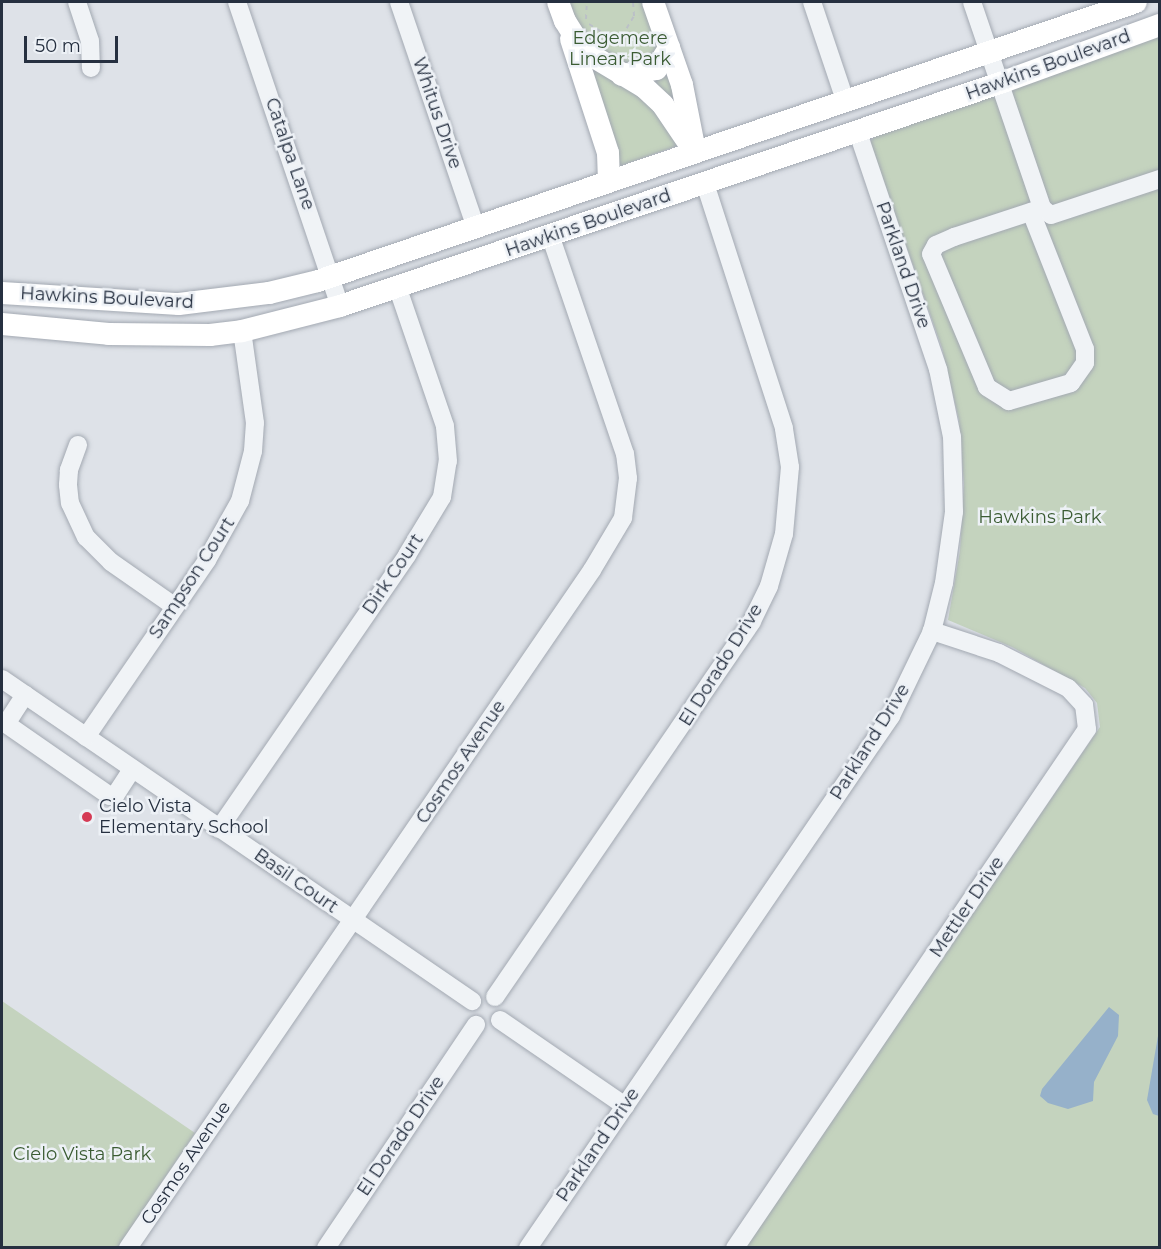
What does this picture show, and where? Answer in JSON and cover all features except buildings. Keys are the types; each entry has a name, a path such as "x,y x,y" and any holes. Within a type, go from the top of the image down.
{"main road":[{"path":"653,2 682,86 694,151"},
{"name":"Hawkins Boulevard","path":"2,293 179,304 269,293 331,278 475,225 1136,2"},
{"path":"561,11 594,60 622,75 663,105 694,151"},
{"path":"561,11 608,153 609,180"},
{"name":"Hawkins Boulevard","path":"2,324 169,336 242,331 340,306 398,289 857,130 999,84 1160,25"},
{"path":"622,75 656,69 669,48"},
{"name":"El Dorado Drive","path":"694,151 705,183"}],"street":[{"path":"77,2 90,40 91,68"},
{"name":"Catalpa Lane","path":"237,2 340,306"},
{"name":"Whitus Drive","path":"399,2 475,225"},
{"path":"812,2 845,100"},
{"path":"972,2 1036,210 1085,349 1084,363 1071,383 1009,401 987,387 931,254 936,245 1036,210 1051,215 1160,179"},
{"name":"Parkland Drive","path":"528,1248 891,716 932,630 944,583 954,512 952,437 938,369 857,130"},
{"name":"El Dorado Drive","path":"495,997 752,621 769,586 784,534 790,467 784,428 705,183"},
{"name":"Cosmos Avenue","path":"128,1248 592,570 623,518 628,478 625,454 550,235"},
{"name":"Dirk Court","path":"219,829 442,497 448,461 445,426 398,289"},
{"name":"Sampson Court","path":"86,737 229,526 248,473 255,423 242,331"},
{"path":"78,445 69,470 68,485 70,503 86,537 111,562 174,606"},
{"name":"Mettler Drive","path":"735,1248 1087,729 1084,705 1068,688 999,652 932,630"},
{"name":"Basil Court","path":"3,682 472,1001"},
{"path":"25,695 4,722 110,796 116,794 132,769"},
{"path":"483,994 495,997 502,1007 500,1020 489,1028 476,1025 469,1014 472,1001 483,994"},
{"path":"500,1020 625,1106"},
{"name":"El Dorado Drive","path":"326,1248 476,1025"}],"path":[{"path":"587,2 585,12 589,25 611,38 627,31 634,16 633,2"}],"green space":[{"name":"Edgemere Linear Park","path":"561,2 645,2 691,141 617,167"},
{"name":"Hawkins Park","path":"1159,35 1159,1247 745,1248 1100,727 1097,703 1085,688 1012,647 948,620 960,551 964,484 959,420 942,348 870,142 882,129"},
{"name":"Cielo Vista Park","path":"2,1001 195,1133 118,1247 2,1247"}],"water":[{"path":"1109,1007 1119,1015 1118,1036 1094,1082 1093,1101 1068,1109 1048,1103 1040,1096 1042,1089"},
{"path":"1159,1030 1159,1116 1153,1114 1147,1100"}],"place":[{"name":"Cielo Vista Elementary School","path":"87,817"}]}
